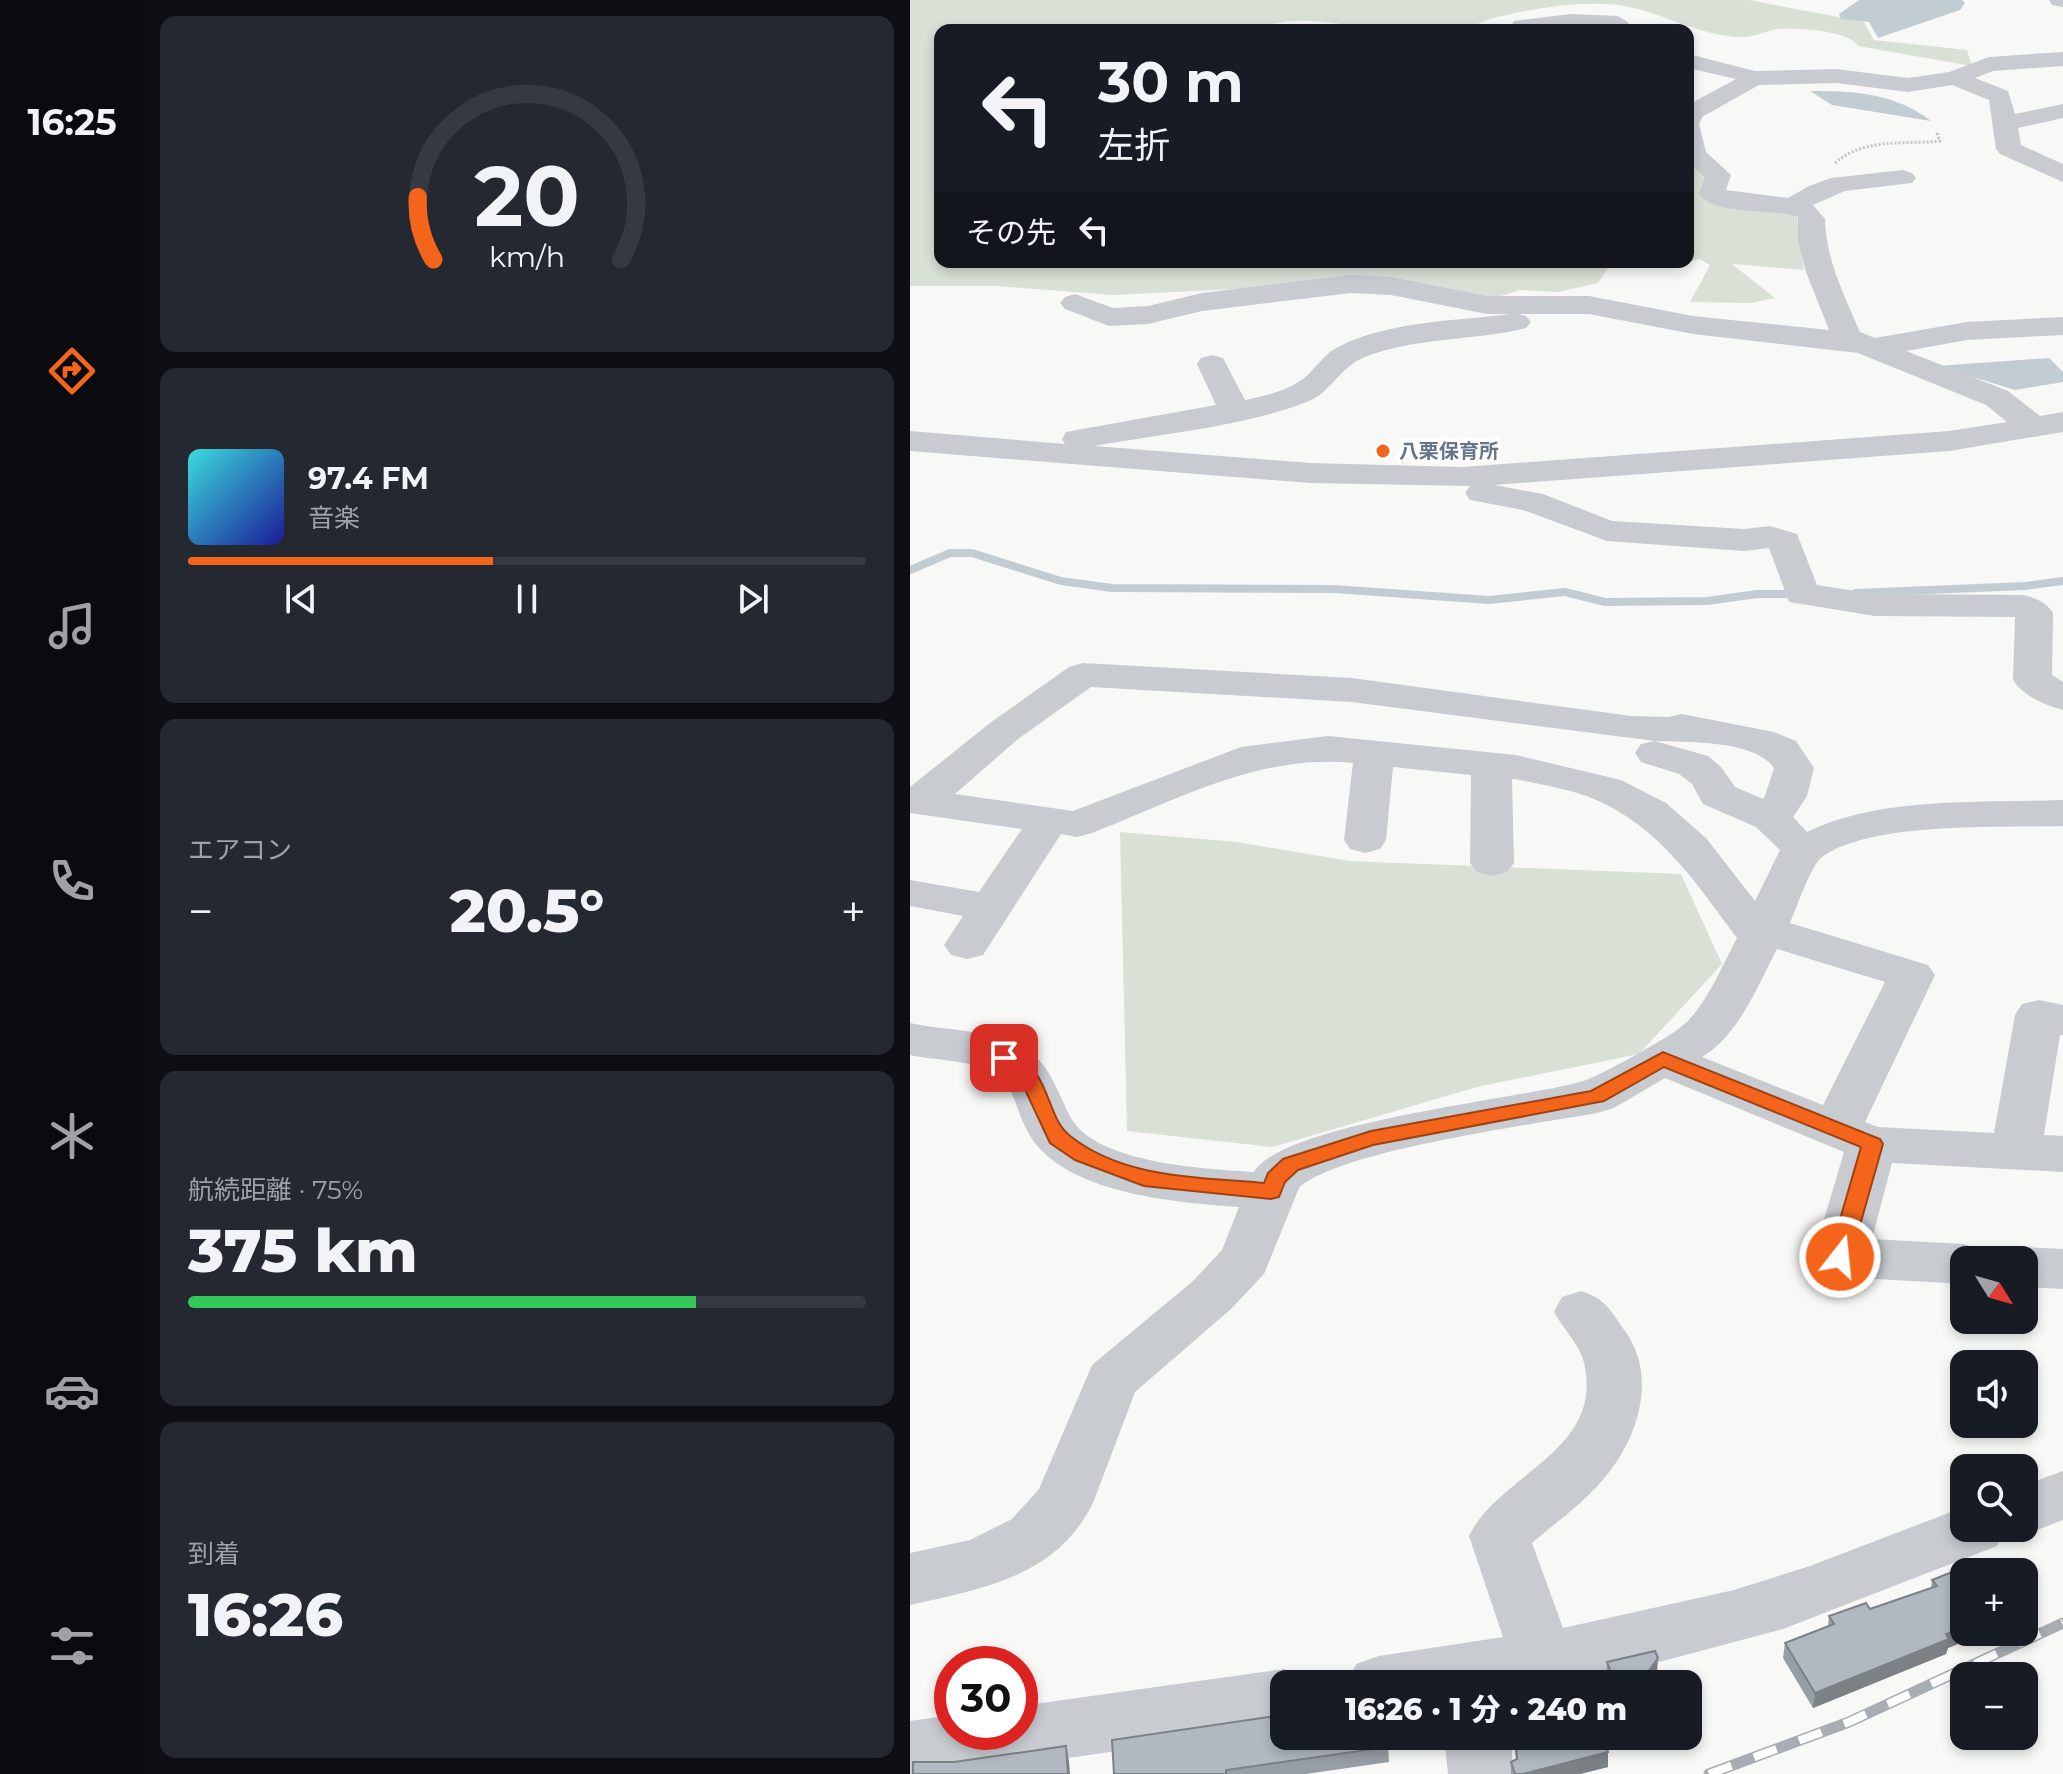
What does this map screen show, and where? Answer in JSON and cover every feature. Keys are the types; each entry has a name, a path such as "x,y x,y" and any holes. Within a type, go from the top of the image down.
{"street":[{"path":"1541,24 1570,21 1618,23"},
{"path":"1694,62 1720,67 1750,78 1836,76 1908,85 1954,78 1989,64 2063,59"},
{"path":"1694,112 1750,78"},
{"path":"1954,78 2000,96 2009,149 2063,174"},
{"path":"2005,124 2063,111"},
{"path":"2023,155 2063,144"},
{"path":"1694,155 1718,175 1712,194 1733,201 1794,207 1808,212 1812,219 1812,241 1820,272 1847,338 1858,345 1997,398 2048,425"},
{"path":"1794,207 1809,192 1847,182 1903,178"},
{"path":"1075,303 1109,317 1148,315 1202,302 1351,284 1404,288 1487,305 1589,305 1693,325 1858,345 1894,346 1967,331 2063,326"},
{"path":"972,446 1086,438 1186,418 1235,412 1300,394 1316,384 1332,363 1352,351 1396,338 1497,327 1560,306"},
{"path":"1212,364 1235,412"},
{"path":"910,441 1310,473 1448,477 1949,441 2048,425"},
{"path":"1448,477 1451,484 1531,501 1607,531 1744,540 1770,537 1785,541 1802,594 1875,605 2023,606 2035,613 2032,680 2063,698"},
{"path":"916,800 1004,731 1083,675 1352,690 1631,728 1712,731"},
{"path":"910,1579 982,1563 1033,1537 1063,1503 1112,1380 1212,1295 1245,1260 1276,1179 1291,1165 1371,1139 1597,1096 1700,1037 1726,1001 1762,934 1786,835 1786,796 1794,768 1782,750 1760,741 1573,710"},
{"path":"916,800 1077,824 1255,756 1328,748 1516,767 1606,789 1651,812 1691,847 1762,934 1912,975 1855,1136 1840,1257 1950,1263"},
{"path":"1365,840 1374,753"},
{"path":"1655,753 1694,763 1710,777 1718,795 1786,835 1839,832 1905,819 2063,813"},
{"path":"1491,765 1492,863"},
{"path":"967,945 1049,820"},
{"path":"910,893 991,908"},
{"path":"1663,1059 1855,1136 2040,1152 2039,1015 2063,1020"},
{"path":"910,1039 1004,1058 1029,1077 1058,1138 1082,1154 1144,1179 1271,1191"},
{"path":"2038,1268 2063,1269"},
{"path":"1543,1660 1499,1536 1581,1465 1606,1425 1615,1390 1610,1353 1581,1312"},
{"path":"2038,1505 2063,1495"},
{"path":"1500,1670 1660,1637 1782,1602 1950,1538"},
{"path":"910,1751 1270,1700"},
{"path":"1478,1750 1481,1774"}],"path":[{"path":"1847,182 1833,170 1835,161 1853,151 1874,145 1940,141 1937,133"}],"shaded area":[{"path":"910,0 1749,0 1864,22 1874,40 1967,50 1972,66 1858,46 1844,36 1822,31 1778,29 1748,37 1726,36 1643,10 1608,4 1536,9 1477,24 1301,21 1274,24 934,24 934,268 1608,268 1598,283 1558,292 1520,290 1491,299 1257,288 1113,295 997,286 910,286"},
{"path":"1859,0 1962,0 1965,3 1960,10 1878,38 1869,22 1841,19 1839,14"},
{"path":"1810,91 1889,99 1931,121 1832,105"},
{"path":"1694,167 1710,176 1704,194 1784,210 1797,217 1804,270 1732,264 1775,298 1751,303 1690,302 1710,265 1699,259 1694,260"},
{"path":"2049,358 2063,372 2063,382 2015,390 1937,366"},
{"path":"1120,832 1237,842 1349,861 1681,874 1722,964 1639,1054 1477,1087 1273,1147 1127,1131"}],"building":[{"path":"1950,1573 1950,1633 1946,1634 1949,1639 1815,1693 1785,1643 1834,1624 1829,1616 1866,1603 1870,1609 1937,1586 1932,1580"},
{"path":"1655,1651 1658,1658 1649,1670 1610,1670 1607,1662"},
{"path":"1270,1717 1270,1750 1367,1750 1226,1770 1226,1774 1114,1774 1112,1740"},
{"path":"1066,1746 1068,1774 913,1774 913,1762 954,1762"},
{"path":"1516,1750 1608,1752 1523,1774 1515,1774 1511,1762 1517,1759"}],"waterway":[{"path":"910,570 950,553 972,553 1061,581 1112,588 1334,589 1489,600 1565,592 1605,602 1707,601 1757,594 1793,594"},
{"path":"1856,593 2025,586 2063,581"}],"railway":[{"path":"1709,1774 1849,1722 2063,1623"}],"place":[{"name":"八栗保育所","path":"1383,451"}],"route":[{"path":"1004,1058 1029,1077 1058,1138 1082,1154 1144,1179 1210,1188 1271,1191 1276,1179 1291,1165 1371,1139 1597,1096 1663,1059 1872,1144 1840,1257"}]}
